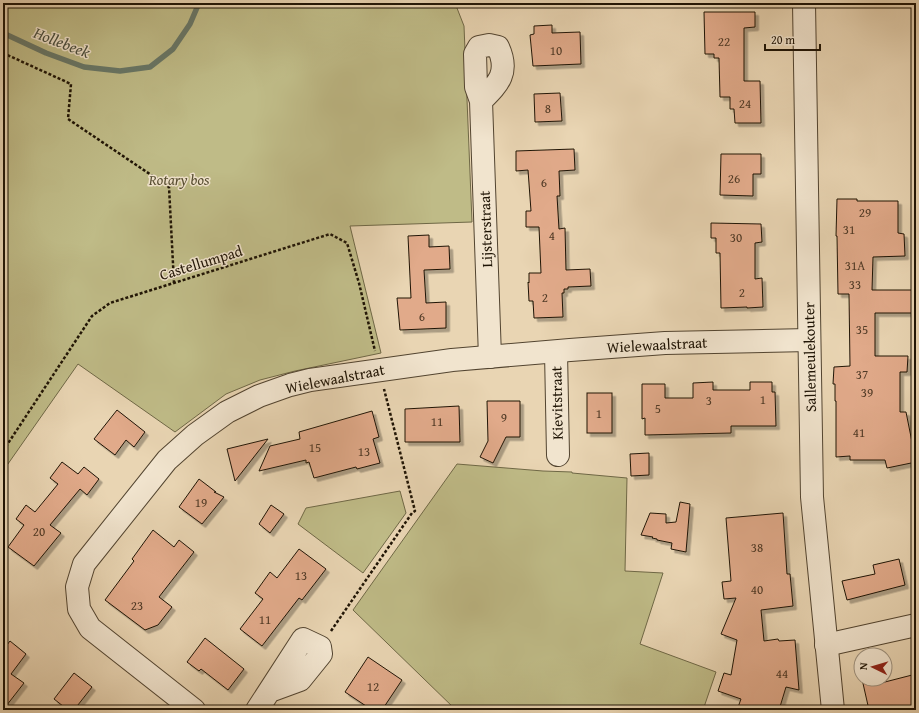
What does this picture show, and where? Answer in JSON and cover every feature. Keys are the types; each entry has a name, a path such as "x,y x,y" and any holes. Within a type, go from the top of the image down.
{"street":[{"name":"Sallemeulekouter","path":"804,3 812,497 833,710"},
{"name":"Lijsterstraat","path":"481,101 490,357"},
{"name":"Wielewaalstraat","path":"194,710 90,628 79,609 77,587 84,564 167,460 195,435 227,412 259,396 290,385 310,380 452,360 665,343 809,340"},
{"name":"Kievitstraat","path":"556,352 558,455"},
{"path":"826,644 916,625"},
{"path":"258,710 303,639 320,647"}],"path":[{"path":"3,53 71,84 68,119 169,187 174,283"},
{"name":"Castellumpad","path":"3,451 92,316 110,303 330,234 347,243 415,511 412,513 320,647"}],"green space":[{"name":"Rotary bos","path":"3,3 455,3 464,26 472,222 350,226 381,353 260,380 226,394 175,432 78,364 3,471"},
{"path":"457,464 572,472 627,478 625,571 663,573 640,644 716,672 703,710 456,710 353,610"},
{"path":"400,491 406,513 363,573 298,524 306,508"}],"building":[{"path":"704,12 755,12 755,27 744,28 744,81 760,81 761,123 735,123 734,109 730,109 730,97 720,97 719,58 714,58 714,54 705,54"},
{"path":"552,25 552,33 580,32 581,64 533,66 530,35 534,34 534,26"},
{"path":"560,93 562,121 535,122 534,94"},
{"path":"574,149 575,170 559,171 560,196 557,196 559,229 565,228 566,270 590,269 591,286 568,287 568,289 564,289 564,293 562,293 563,317 534,318 533,301 529,301 528,282 529,283 529,273 541,273 539,227 526,227 526,211 531,211 528,170 516,171 516,151"},
{"path":"721,154 761,154 761,174 753,174 753,196 720,195"},
{"path":"837,199 857,199 857,201 898,201 898,233 904,234 905,256 873,257 872,290 913,290 914,313 875,313 875,356 908,356 907,372 900,372 900,412 906,412 916,462 887,468 885,460 850,460 850,456 836,457 836,401 835,384 833,384 834,367 850,366 849,294 838,294 836,236"},
{"path":"711,223 761,224 762,242 755,243 755,279 762,278 763,307 721,308 720,253 716,253 716,238 711,238"},
{"path":"429,235 429,247 449,246 450,269 424,270 426,303 446,302 446,328 400,330 397,298 411,298 408,236"},
{"path":"713,382 713,390 750,390 750,382 772,382 772,392 775,392 776,426 731,426 731,433 645,435 645,418 642,419 642,384 665,384 665,398 693,398 693,383"},
{"path":"587,393 612,393 612,433 587,433"},
{"path":"487,401 520,401 520,437 506,437 493,463 480,457 488,441"},
{"path":"459,406 460,442 405,442 405,409"},
{"path":"117,410 145,432 134,447 126,440 115,455 94,439"},
{"path":"372,411 379,437 373,439 380,463 357,469 356,467 314,478 309,462 306,463 306,460 259,471 270,446 300,439 299,432"},
{"path":"268,439 235,481 227,449"},
{"path":"649,453 649,475 631,476 630,454"},
{"path":"62,462 78,474 84,467 99,479 87,495 80,489 50,525 61,533 34,566 8,547 24,525 16,519 26,505 35,512 58,484 50,478"},
{"path":"199,479 216,492 214,492 224,497 202,524 179,507"},
{"path":"680,502 690,504 686,552 671,549 672,543 641,535 650,513 666,514 666,523 676,522"},
{"path":"271,505 284,514 270,533 259,524"},
{"path":"783,513 787,574 790,574 793,606 761,610 764,641 778,639 779,641 795,640 799,690 786,687 779,710 737,710 741,699 718,691 724,673 731,675 737,640 721,634 736,598 724,599 722,582 731,581 726,518"},
{"path":"153,530 174,547 179,540 194,552 159,597 172,607 158,625 145,630 105,600 134,561 132,559"},
{"path":"299,549 326,569 302,600 299,598 262,646 240,629 263,599 255,593 270,572 277,578"},
{"path":"899,559 905,585 847,600 842,581 875,574 873,565"},
{"path":"205,638 244,669 228,690 201,669 199,671 187,662"},
{"path":"10,641 26,654 11,674 24,683 3,710 3,650"},
{"path":"368,657 402,680 382,710 372,710 345,692"},
{"path":"74,673 92,687 74,710 68,710 54,699"},
{"path":"916,674 916,710 869,710 864,687 893,687 893,680"}],"waterway":[{"name":"Hollebeek","path":"3,33 46,53 84,67 120,71 150,67 173,49 190,24 199,3"}]}
